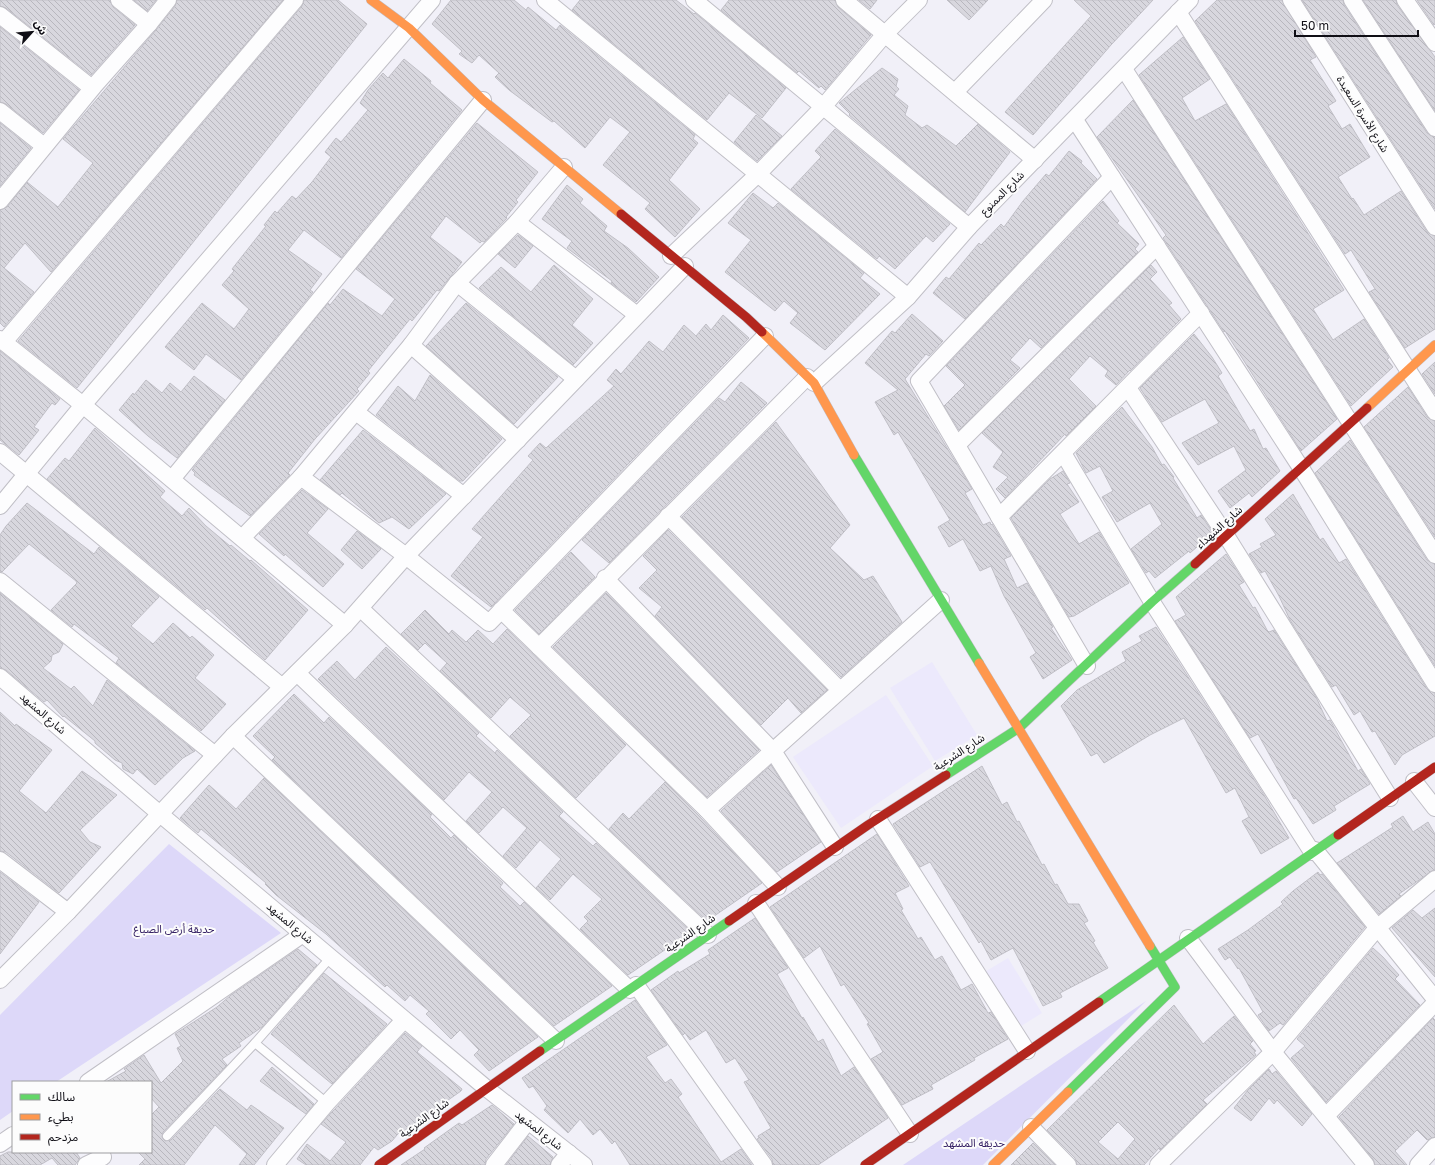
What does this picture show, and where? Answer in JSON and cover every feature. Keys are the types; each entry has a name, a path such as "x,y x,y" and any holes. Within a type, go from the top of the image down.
{"street":[{"path":"120,0 149,24"},
{"path":"0,201 92,88 149,24 168,0"},
{"path":"295,0 2,341 83,405 345,625"},
{"path":"371,0 410,28 483,100 746,317 810,380 858,463 1175,987 993,1165"},
{"path":"0,506 83,405 410,28 432,0"},
{"path":"545,0 908,297"},
{"path":"694,0 969,226"},
{"path":"844,0 1035,160"},
{"path":"671,256 757,175 823,107 885,34 919,0"},
{"path":"955,92 1044,0"},
{"name":"شارع الممنوع","path":"538,647 668,516 810,380 908,297 969,226 1075,120 1190,0"},
{"name":"شارع الأسرة السعيدة","path":"1290,0 1435,227"},
{"path":"1352,0 1435,128"},
{"path":"1405,0 1435,43"},
{"path":"1178,12 1435,412"},
{"path":"0,15 92,88"},
{"path":"1124,69 1435,555"},
{"path":"172,479 483,100"},
{"path":"0,111 44,146"},
{"path":"1075,120 1302,468 1435,684"},
{"path":"242,538 301,477 356,412 411,345 457,283 517,222 564,167"},
{"path":"1087,666 919,381 1112,177"},
{"path":"517,222 637,315"},
{"path":"957,446 1157,246"},
{"path":"2,974 68,912 281,686 297,673 361,609 406,556 684,266"},
{"path":"457,283 576,379"},
{"path":"1000,517 1201,313"},
{"path":"301,477 406,556 489,623 765,336"},
{"path":"411,345 518,440"},
{"name":"شارع الشهداء","path":"1019,728 1087,666 1152,602 1302,468 1435,345"},
{"path":"1128,388 1227,536 1390,798"},
{"path":"356,412 464,496"},
{"path":"0,452 281,686"},
{"path":"1063,453 1152,602 1314,851 1378,927 1435,999"},
{"path":"668,516 840,690"},
{"path":"605,578 773,751 835,847"},
{"path":"0,581 215,755"},
{"path":"707,810 941,600"},
{"path":"361,609 708,935"},
{"path":"501,610 707,810 778,887"},
{"path":"297,673 633,987 764,1165"},
{"name":"شارع المشهد","path":"1,680 404,1020 528,1121 564,1159 584,1165"},
{"name":"شارع الشرعية","path":"380,1165 486,1088 835,847 1019,728"},
{"path":"233,736 556,1041"},
{"path":"865,1165 1188,938 1435,767"},
{"path":"1414,782 1435,808"},
{"path":"878,819 1027,1051"},
{"path":"0,860 68,912"},
{"path":"1158,1165 1273,1052 1378,927 1435,879"},
{"path":"756,903 910,1134"},
{"path":"89,1081 303,934"},
{"path":"1188,938 1273,1052 1366,1165"},
{"path":"1326,1116 1435,1003"},
{"path":"275,1165 328,1103 404,1020"},
{"path":"494,1165 528,1121"},
{"path":"1031,1127 1068,1165"},
{"path":"0,1144 12,1136"},
{"path":"1418,1165 1435,1146"},
{"path":"86,1165 102,1158"}],"lane":[{"path":"167,1136 255,1043 331,957"},
{"path":"255,1043 328,1103"}],"shaded area":[{"path":"932,662 977,735 935,761 890,688"},
{"path":"886,695 933,766 841,828 793,757"},
{"path":"1008,958 1042,1013 1018,1028 983,973"}],"green space":[{"name":"حديقة أرض الصباغ","path":"169,844 281,933 58,1081 12,1081 12,1112 0,1120 0,1015"},
{"name":"حديقة المشهد","path":"1146,1001 983,1165 903,1165"}],"building":[{"path":"0,0 110,0 113,7 135,25 91,75 6,8 0,6"},
{"path":"134,0 156,0 147,11"},
{"path":"177,0 283,0 51,272 25,243 4,268 34,292 4,327 0,323 0,210 7,207 27,182 58,207 93,163 63,139 156,30 175,6"},
{"path":"304,0 338,0 367,24 77,388 18,341 302,6"},
{"path":"451,0 514,0 526,10 528,7 556,30 560,25 695,135 693,139 698,143 669,180 700,209 675,237 645,209 650,203 603,165 630,132 610,117 585,148 554,121 552,122 509,90 495,77 499,73 479,55 472,63 459,54 462,51 432,24"},
{"path":"580,0 676,0 694,14 695,13 786,88 762,118 729,93 707,120 572,10"},
{"path":"729,0 835,0 838,7 871,35 825,90 821,86 819,88 799,71 797,73 721,10"},
{"path":"859,0 877,0 870,9"},
{"path":"947,0 988,0 969,20"},
{"path":"1074,0 1153,0 1111,45 1033,135 1005,112 1091,16"},
{"path":"1217,0 1282,0 1316,57 1310,60 1336,101 1328,106 1342,129 1350,124 1370,157 1338,177 1352,199 1353,198 1364,215 1401,191 1427,232 1435,236 1435,329 1405,348 1369,292 1375,289 1351,250 1345,254 1195,21"},
{"path":"1302,0 1343,0 1344,5 1427,133 1435,137 1435,209"},
{"path":"1363,0 1396,0 1397,5 1435,57 1435,111"},
{"path":"1417,0 1435,0 1434,25"},
{"path":"0,27 79,90 43,133 6,104 0,102"},
{"path":"1183,37 1210,79 1182,98 1195,121 1226,104 1344,290 1313,309 1333,340 1364,319 1389,358 1387,359 1393,367 1351,406 1139,75"},
{"path":"404,59 431,81 430,83 462,110 341,258 304,230 288,250 322,274 310,290 313,292 241,380 206,354 194,370 165,347 202,303 234,329 249,309 222,285 234,271 232,269 266,226 264,225 275,211 277,213 292,196 296,199 312,182 331,157 325,152 336,138 341,142 368,110 360,103 368,90 383,73 388,78"},
{"path":"882,68 898,79 896,86 899,89 894,95 908,106 905,115 922,128 927,125 956,146 978,124 1010,152 965,212 849,115 850,114 839,103"},
{"path":"1133,100 1337,419 1301,451 1225,331 1224,332 1163,238 1166,235 1097,137"},
{"path":"756,115 782,136 757,161 734,142"},
{"path":"0,123 31,148 0,186"},
{"path":"477,123 538,172 516,200 518,202 506,217 507,218 484,242 482,241 480,243 446,216 430,237 462,262 439,291 437,290 412,321 410,319 368,371 370,373 357,389 359,391 315,439 288,473 290,475 250,516 194,475 195,473 192,470 328,303 330,305 343,289 382,316 395,299 356,269"},
{"path":"835,129 950,224 933,242 926,236 895,269 879,256 877,259 791,189 821,157 815,151"},
{"path":"1069,151 1082,161 1081,163 1097,179 965,319 933,293 946,277 949,279 979,243 981,245 1001,224 1004,227 1023,201 1046,174 1049,176"},
{"path":"567,185 583,199 580,203 607,226 604,231 628,248 659,277 636,302 611,283 612,281 567,248 572,241 542,219"},
{"path":"753,193 773,208 778,203 864,273 860,278 880,294 825,350 790,323 798,313 784,301 775,311 725,272 751,240 728,223"},
{"path":"1103,201 1119,221 1117,223 1139,244 1135,249 1138,252 1041,348 1030,338 1010,360 1020,368 959,430 944,406 965,385 946,366"},
{"path":"518,235 533,246 515,268 498,254"},
{"path":"554,265 593,299 572,325 593,343 573,365 479,288 501,267 531,292"},
{"path":"1151,265 1157,272 1150,279 1172,303 1169,305 1181,319 1116,385 1105,376 1108,371 1090,356 1069,379 1096,406 1066,436 1065,434 1005,498 996,489 1008,477 993,467 1003,452 982,433"},
{"path":"466,303 558,377 514,424 426,346"},
{"path":"912,314 943,341 929,356 926,354 905,379 972,489 965,493 983,525 990,522 991,525 992,524 1011,556 1004,559 1017,588 1027,583 1053,627 1051,628 1072,660 1043,679 1030,657 1036,653 1004,596 991,566 980,571 963,539 949,547 938,527 950,520 898,432 894,435 875,402 898,390 865,363 892,331 895,333"},
{"path":"723,315 749,338 491,607 451,576 483,537 472,529 533,460 528,456 540,443 546,448 614,386 607,380 616,369 621,374 649,341 663,352 684,325 696,336 706,324 711,330"},
{"path":"1194,334 1212,357 1222,373 1218,376 1250,431 1254,429 1263,449 1266,448 1280,471 1252,497 1249,493 1230,508 1218,491 1246,470 1234,446 1198,465 1182,443 1219,423 1205,399 1162,422 1140,388"},
{"path":"0,351 60,399 55,405 52,403 34,427 39,430 19,455 0,440"},
{"path":"1435,362 1435,394 1422,374"},
{"path":"430,375 502,439 463,481 460,481 376,415 398,386 415,401"},
{"path":"194,376 225,400 177,458 148,436 119,410 146,380 162,393 170,383 181,392"},
{"path":"741,382 767,403 609,563 582,540 719,398 725,402"},
{"path":"1408,387 1427,417 1435,421 1435,537 1364,427"},
{"path":"1122,407 1152,447 1162,465 1164,464 1174,477 1173,478 1197,518 1201,515 1213,533 1190,553 1189,551 1155,578 1149,571 1146,573 1131,549 1162,524 1150,503 1117,522 1102,497 1113,491 1100,466 1086,473 1076,453"},
{"path":"776,422 850,525 830,548 864,580 873,576 902,622 841,677 682,517"},
{"path":"95,428 165,491 160,497 182,516 189,508 206,526 230,546 231,545 250,561 251,560 308,610 265,660 207,608 205,610 47,479 65,458 69,461"},
{"path":"363,430 446,494 409,529 392,517 379,523 342,493 340,495 320,480"},
{"path":"1350,440 1427,560 1435,564 1435,666 1315,473"},
{"path":"1063,471 1070,483 1067,484 1079,502 1060,514 1079,544 1099,532 1129,583 1074,616 1069,617 1011,518 1050,479"},
{"path":"302,490 328,509 307,533 344,564 323,587 259,534"},
{"path":"1293,494 1320,540 1323,538 1339,563 1346,559 1427,689 1435,693 1435,736 1402,755 1395,765 1375,731 1372,732 1360,711 1354,715 1336,685 1332,687 1290,620 1265,571 1261,573 1249,554 1262,547 1260,544 1276,535 1265,519"},
{"path":"27,503 94,554 99,547 159,597 131,626 153,644 173,623 190,638 192,636 214,655 195,678 226,704 201,731 116,663 119,658 74,624 72,627 51,610 77,583 76,581 29,544 2,572 0,572 0,535 6,526"},
{"path":"668,530 827,690 801,713 788,698 761,725 655,616 662,607 639,588 657,570 643,556"},
{"path":"357,531 381,549 362,569 341,550"},
{"path":"571,552 595,577 539,634 515,610"},
{"path":"1226,554 1244,582 1239,585 1253,608 1255,607 1267,630 1269,632 1274,630 1316,697 1327,721 1330,720 1358,771 1361,769 1370,784 1334,806 1336,810 1313,824 1296,798 1294,799 1258,734 1250,738 1175,621 1186,615 1176,597"},
{"path":"0,593 63,644 59,652 52,655 51,661 43,668 71,689 74,686 93,706 107,680 195,751 183,758 155,785 137,769 133,774 123,769 122,763 115,760 95,743 95,741 64,716 63,717 47,700 44,702 6,670 0,668"},
{"path":"606,593 759,750 707,797 553,647"},
{"path":"425,610 449,634 452,630 466,642 478,630 493,644 507,629 626,745 576,798 510,736 531,715 510,697 491,718 440,671 447,663 425,643 418,650 401,634"},
{"path":"1156,627 1264,795 1289,838 1261,854 1242,821 1249,817 1235,788 1226,793 1184,718 1150,735 1104,763 1097,753 1091,756 1061,706 1077,690 1126,661 1122,652 1142,641 1139,636"},
{"path":"386,647 479,733 476,736 495,753 497,750 563,812 559,816 593,846 596,843 691,932 628,975 580,929 588,921 584,917 602,899 573,874 550,900 536,888 561,859 540,840 516,868 503,856 527,828 503,807 479,833 466,821 492,792 469,772 444,800 318,679 337,661 355,680"},
{"path":"294,694 324,723 329,717 432,814 430,817 451,838 454,835 467,848 466,849 503,883 500,887 520,906 524,902 612,986 554,1026 272,760 275,757 253,736"},
{"path":"0,712 15,726 16,724 52,750 19,791 46,813 82,771 117,795 80,830 90,842 101,847 59,893 6,852 0,851"},
{"path":"771,765 821,842 777,872 721,811"},
{"path":"982,766 1002,805 1007,802 1017,822 1019,821 1042,865 1044,864 1055,885 1057,884 1068,904 1079,904 1088,921 1084,923 1095,941 1093,942 1108,968 1060,993 1062,997 1043,1006 1013,948 991,960 981,941 979,943 930,862 920,867 893,824"},
{"path":"264,778 538,1037 489,1071 474,1055 479,1050 460,1030 451,1039 426,1014 429,1011 410,995 405,1001 387,985 385,987 326,934 276,895 265,884 266,883 201,829 198,833 180,818 209,785 236,809"},
{"path":"665,782 762,883 707,921 609,829 623,813 629,819"},
{"path":"1403,816 1413,832 1428,822 1435,834 1435,869 1399,894 1401,896 1379,914 1337,863 1393,827 1391,824"},
{"path":"877,834 909,886 895,893 903,909 901,910 918,939 921,937 935,960 942,956 961,990 972,984 988,1013 991,1012 1008,1039 931,1085 933,1089 902,1105 871,1059 883,1052 867,1024 869,1023 844,984 841,986 820,946 804,958 770,907"},
{"path":"0,872 39,902 0,954"},
{"path":"1318,872 1320,875 1322,874 1365,927 1283,1025 1280,1023 1269,1031 1258,1015 1263,1012 1239,968 1238,969 1230,957 1225,960 1218,949 1248,930 1283,904 1281,902 1293,891"},
{"path":"1435,908 1435,977 1392,928 1413,910 1422,918"},
{"path":"755,918 788,968 777,974 802,1018 803,1017 818,1042 823,1039 841,1076 854,1067 888,1118 818,1165 773,1165 772,1159 757,1139 759,1138 758,1136 771,1128 744,1082 749,1080 735,1058 726,1063 706,1030 690,1040 685,1033 683,1035 651,990 678,971 679,973 710,954 708,950"},
{"path":"1373,948 1399,975 1395,979 1420,1005 1326,1102 1291,1058 1305,1046 1297,1039"},
{"path":"298,949 317,965 262,1027 239,1043 241,1046 222,1059 227,1065 163,1132 162,1137 165,1141 171,1140 220,1089 247,1110 251,1105 284,1128 254,1165 239,1165 247,1154 215,1125 184,1165 139,1165 145,1159 139,1153 152,1153 152,1114 159,1107 152,1099 152,1081 108,1081 126,1071 124,1069 144,1055 161,1083 183,1061 177,1048 181,1046 175,1034 217,1007 231,995"},
{"path":"324,973 387,1024 332,1084 271,1034"},
{"path":"635,1000 667,1045 646,1057 665,1083 671,1079 682,1094 678,1097 721,1162 741,1149 752,1165 630,1165 615,1141 612,1144 600,1129 593,1135 580,1119 568,1133 544,1110 547,1106 533,1086 529,1088 522,1078"},
{"path":"1174,1005 1203,1044 1234,1016 1253,1041 1250,1044 1256,1051 1254,1052 1256,1055 1203,1100 1207,1104 1160,1150 1159,1148 1144,1165 1077,1165 1075,1158 1047,1130","holes":["1118,1122 1135,1139 1118,1159 1098,1142"]},
{"path":"1433,1018 1435,1020 1435,1137 1427,1140 1417,1130 1395,1151 1407,1165 1375,1165 1373,1159 1339,1117"},
{"path":"405,1033 422,1046 417,1052 462,1089 461,1091 404,1131 402,1129 392,1141 378,1150 374,1147 360,1165 306,1165 297,1159 307,1144 330,1161 346,1142 321,1124"},
{"path":"272,1067 314,1104 306,1114 260,1081"},
{"path":"1269,1069 1272,1074 1276,1071 1312,1114 1302,1126 1277,1100 1274,1104 1269,1098 1251,1121 1234,1108 1248,1090"},
{"path":"492,1105 514,1124 486,1159 485,1165 401,1165 459,1123 462,1125"},
{"path":"528,1136 553,1157 550,1165 506,1165"},
{"path":"1033,1143 1055,1165 1011,1165"},
{"path":"8,1152 77,1153 80,1158 75,1165 58,1165 52,1158 40,1165 0,1165 0,1156"}],"traffic: fast":[{"path":"854,455 979,663"},
{"path":"946,775 1019,728 1152,602 1195,564"},
{"path":"1099,1002 1338,835"},
{"path":"540,1051 729,921"},
{"path":"1068,1092 1175,987 1150,946"}],"traffic: slow":[{"path":"371,0 409,28 483,100 621,214"},
{"path":"762,332 814,383 854,455"},
{"path":"1367,408 1435,345"},
{"path":"979,663 1150,946"},
{"path":"993,1165 1068,1092"}],"traffic: jam":[{"path":"621,214 746,317 762,332"},
{"path":"1195,564 1367,408"},
{"path":"1338,835 1435,767"},
{"path":"729,921 868,825 946,775"},
{"path":"865,1165 1099,1002"},
{"path":"379,1165 540,1051"}]}
